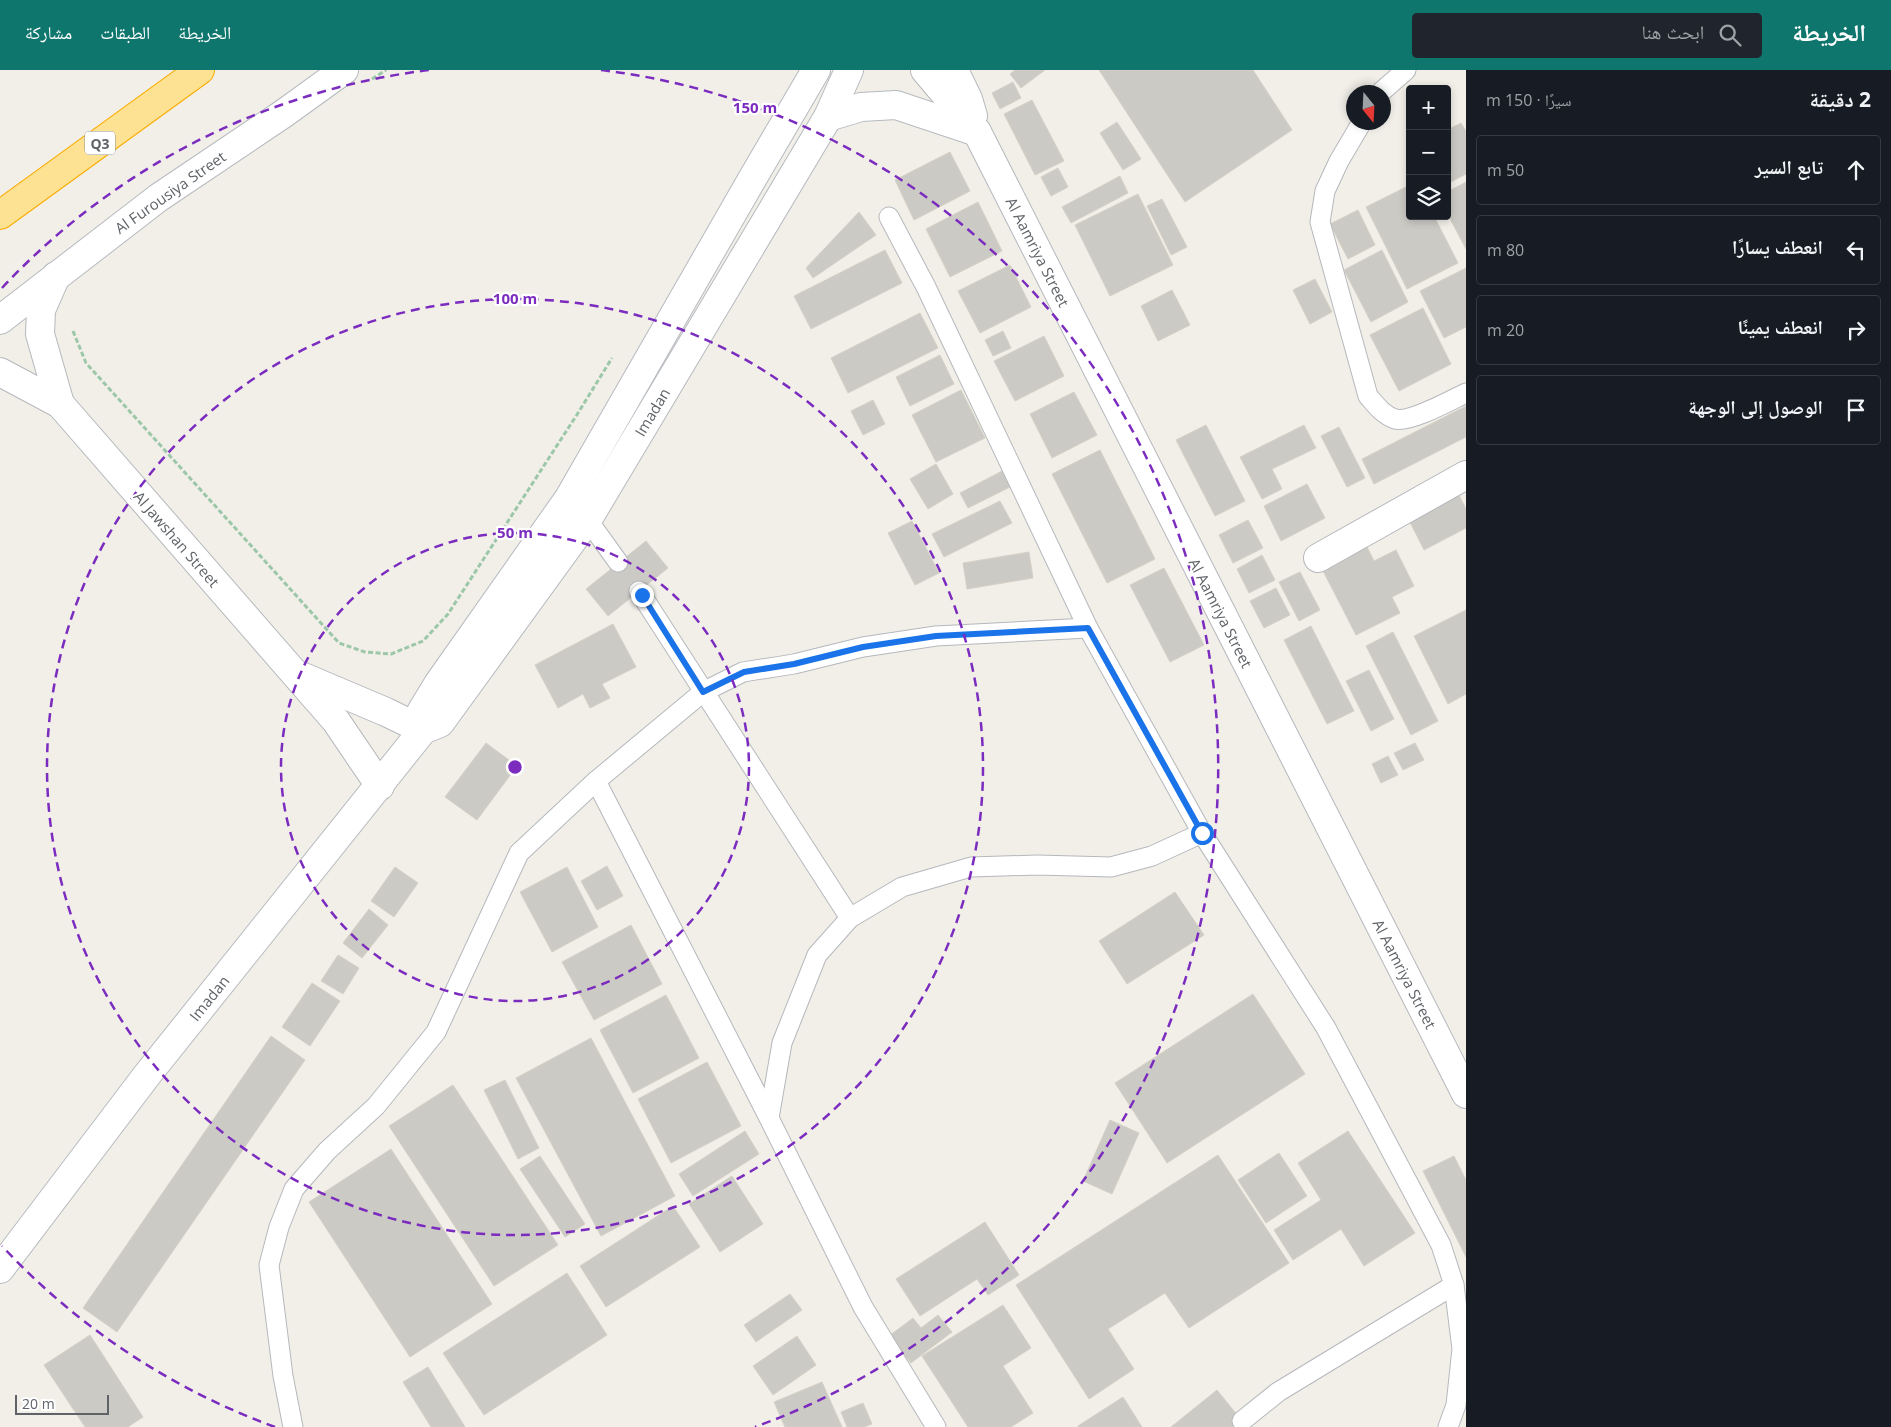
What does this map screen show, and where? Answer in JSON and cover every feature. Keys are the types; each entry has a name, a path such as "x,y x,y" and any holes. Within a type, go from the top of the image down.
{"highway":[{"name":"Q3","path":"0,215 200,70"}],"street":[{"name":"Al Furousiya Street","path":"0,320 158,198 283,114 344,70"},
{"name":"Imadan","path":"424,730 421,712 438,684 569,498 750,181 816,70"},
{"name":"Imadan","path":"0,1269 147,1075 424,730 440,723 588,519 828,117 850,70"},
{"name":"Al Aamriya Street","path":"925,70 977,132"},
{"name":"Al Aamriya Street","path":"954,70 968,98 977,132 1466,1094"},
{"path":"828,117 862,107 896,105 977,132"},
{"name":"Al Jawshan Street","path":"56,276 41,310 40,334 60,404"},
{"name":"Al Jawshan Street","path":"0,372 60,404 336,721 380,786"},
{"path":"1318,558 1466,475"},
{"name":"Al Jawshan Street","path":"295,674 424,730"}],"lane":[{"path":"1389,85 1406,70"},
{"path":"1357,130 1325,191 1320,222 1368,396 1383,413 1397,420 1410,418 1466,393"},
{"path":"889,217 926,287 1088,628 1202,833 1326,1028 1440,1245 1454,1285 1462,1349 1456,1406 1448,1427"},
{"path":"569,498 588,519 618,562"},
{"path":"639,591 850,918"},
{"path":"293,1427 283,1376 269,1266 279,1227 294,1189 327,1151 376,1106 436,1032 519,853 596,781 703,692 744,672 794,664 863,647 936,636 1088,628"},
{"path":"596,781 769,1118 863,1308 936,1427"},
{"path":"769,1118 782,1043 817,955 850,918 902,887 971,867 1037,865 1112,867 1152,856 1202,833"},
{"path":"1242,1420 1278,1392 1454,1285"}],"path":[{"path":"370,81 386,70"},
{"path":"72,330 86,363 339,643 365,652 391,654 423,641 448,614 614,355"}],"building":[{"path":"1015,70 1045,70 1021,88 1010,74"},
{"path":"1099,70 1253,70 1292,130 1185,202"},
{"path":"1013,82 1021,98 1000,109 992,93"},
{"path":"1032,100 1064,161 1035,175 1004,114"},
{"path":"1117,122 1141,159 1123,170 1100,133"},
{"path":"1461,123 1466,131 1466,174 1451,182 1451,130 1451,128"},
{"path":"950,152 970,191 914,220 895,180"},
{"path":"1058,168 1068,187 1051,196 1041,177"},
{"path":"1120,176 1128,193 1071,223 1062,207"},
{"path":"1466,182 1466,249 1451,220 1451,190"},
{"path":"1406,187 1406,220 1436,220 1458,263 1407,289 1366,207"},
{"path":"1138,194 1173,265 1110,296 1075,225"},
{"path":"1162,199 1187,247 1171,255 1147,206"},
{"path":"978,202 1002,251 950,277 926,229"},
{"path":"1358,210 1375,245 1348,259 1330,224"},
{"path":"859,212 876,235 813,278 806,268"},
{"path":"885,250 902,283 811,329 794,296"},
{"path":"1382,250 1408,302 1371,322 1344,270"},
{"path":"1010,265 1031,307 980,333 958,291"},
{"path":"1466,268 1466,327 1444,338 1420,291"},
{"path":"1315,279 1332,312 1310,324 1293,290"},
{"path":"1172,290 1190,325 1158,341 1141,306"},
{"path":"1423,308 1451,364 1399,391 1370,335"},
{"path":"920,313 938,348 848,393 831,358"},
{"path":"1003,331 1011,348 993,356 985,340"},
{"path":"1044,336 1064,376 1015,401 994,361"},
{"path":"940,355 954,384 910,406 896,377"},
{"path":"961,390 985,438 936,462 912,415"},
{"path":"1074,392 1097,435 1052,458 1030,414"},
{"path":"873,400 885,424 863,435 851,411"},
{"path":"1466,406 1466,437 1374,484 1362,459"},
{"path":"1206,425 1245,501 1215,516 1176,440"},
{"path":"1304,425 1316,448 1272,469 1282,489 1262,499 1240,457"},
{"path":"1339,427 1365,478 1347,487 1321,436"},
{"path":"1100,450 1155,559 1107,583 1052,474"},
{"path":"936,464 953,494 928,509 910,479"},
{"path":"1006,469 1014,485 968,508 960,493"},
{"path":"1307,484 1325,518 1281,541 1264,506"},
{"path":"1457,491 1466,509 1466,528 1424,550 1407,516"},
{"path":"1000,501 1012,523 944,557 932,534"},
{"path":"1248,520 1263,548 1233,563 1219,535"},
{"path":"912,521 939,573 915,585 888,533"},
{"path":"646,541 668,568 608,616 586,589"},
{"path":"1366,545 1374,561 1396,550 1414,586 1392,597 1400,613 1356,635 1321,567"},
{"path":"1029,552 1033,578 967,589 963,563"},
{"path":"1262,555 1275,580 1249,593 1237,569"},
{"path":"1164,568 1204,645 1170,662 1130,585"},
{"path":"1300,572 1320,610 1299,621 1279,582"},
{"path":"1276,588 1290,615 1264,628 1250,601"},
{"path":"1466,610 1466,694 1448,704 1414,636"},
{"path":"613,624 636,667 602,684 610,698 590,708 583,694 558,708 535,665"},
{"path":"1311,626 1354,711 1327,724 1284,640"},
{"path":"1393,632 1438,721 1411,735 1366,646"},
{"path":"1369,670 1394,719 1371,731 1346,681"},
{"path":"486,743 517,766 477,820 445,797"},
{"path":"1415,743 1424,760 1403,770 1394,753"},
{"path":"1388,756 1398,775 1381,783 1372,764"},
{"path":"607,866 623,896 597,910 581,881"},
{"path":"395,867 418,883 394,917 371,901"},
{"path":"567,867 598,927 552,952 520,892"},
{"path":"1175,892 1204,935 1127,984 1099,941"},
{"path":"369,909 388,925 362,958 343,943"},
{"path":"631,925 662,984 594,1020 562,962"},
{"path":"338,955 359,968 343,994 321,981"},
{"path":"312,983 340,1001 310,1046 282,1027"},
{"path":"1253,994 1305,1074 1167,1163 1115,1083"},
{"path":"666,995 699,1058 633,1093 600,1030"},
{"path":"271,1036 305,1060 117,1332 83,1308"},
{"path":"591,1038 675,1196 601,1236 516,1078"},
{"path":"707,1062 741,1126 671,1163 638,1099"},
{"path":"505,1080 539,1148 518,1159 484,1090"},
{"path":"453,1085 558,1245 494,1286 389,1126"},
{"path":"1110,1120 1139,1133 1112,1194 1083,1181"},
{"path":"745,1131 759,1154 693,1196 679,1174"},
{"path":"1348,1131 1415,1233 1364,1266 1341,1229 1293,1260 1274,1230 1321,1200 1298,1163"},
{"path":"391,1149 492,1304 410,1357 309,1202"},
{"path":"1279,1153 1307,1196 1266,1223 1238,1180"},
{"path":"1218,1155 1289,1263 1189,1328 1165,1293 1108,1329 1134,1369 1089,1399 1016,1285"},
{"path":"540,1156 585,1224 565,1237 520,1169"},
{"path":"1454,1156 1466,1180 1466,1257 1423,1171"},
{"path":"732,1176 763,1224 720,1252 689,1204"},
{"path":"673,1206 700,1247 606,1307 580,1266"},
{"path":"985,1222 1019,1275 988,1295 977,1279 920,1316 896,1279"},
{"path":"567,1273 607,1335 484,1415 443,1353"},
{"path":"790,1294 802,1310 756,1342 744,1325"},
{"path":"1003,1305 1031,1348 1003,1366 1033,1413 1011,1427 968,1427 922,1356"},
{"path":"938,1315 952,1332 911,1363 889,1336 913,1318 921,1328"},
{"path":"90,1335 143,1417 128,1427 85,1427 44,1365"},
{"path":"797,1336 816,1365 773,1395 753,1366"},
{"path":"428,1367 465,1427 431,1427 403,1382"},
{"path":"822,1382 842,1427 785,1427 774,1402"},
{"path":"1217,1390 1247,1427 1171,1427"},
{"path":"1123,1397 1142,1427 1078,1427 1078,1426"},
{"path":"863,1403 872,1424 864,1427 847,1427 841,1412"}],"route":[{"path":"642,595 703,692 744,672 794,664 863,647 936,636 1088,628 1202,833"}]}
